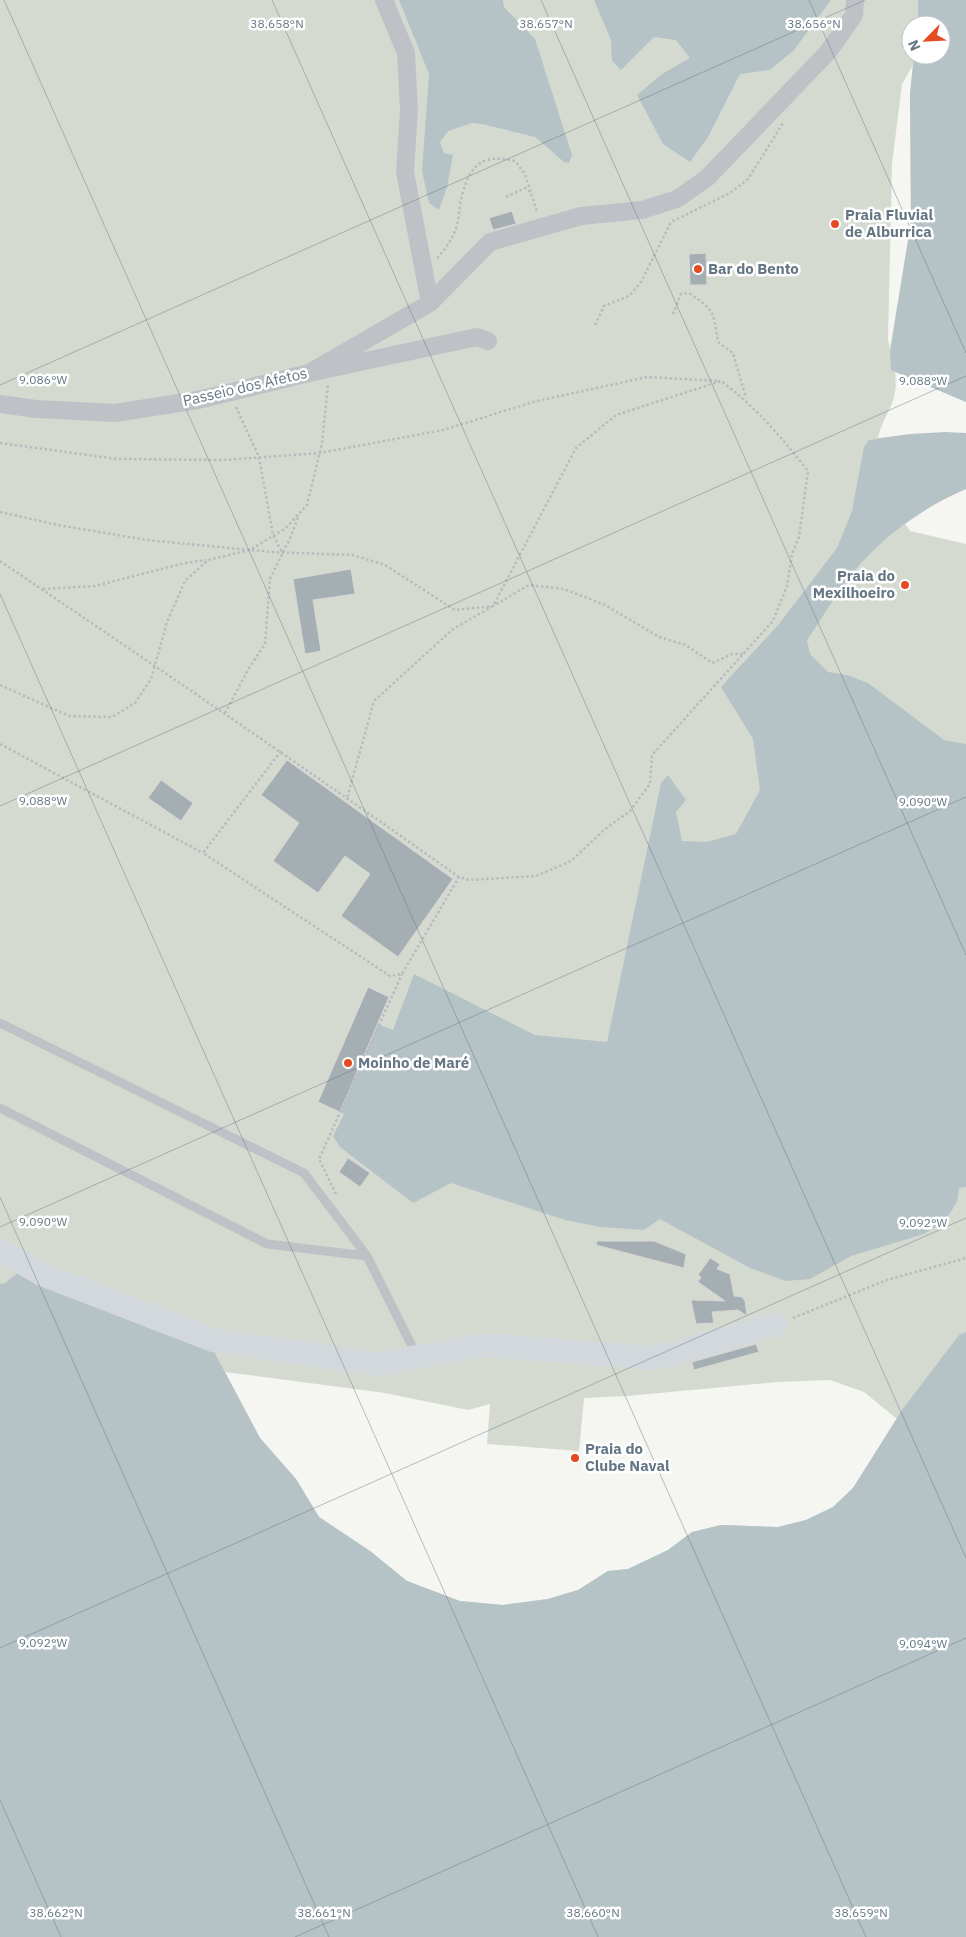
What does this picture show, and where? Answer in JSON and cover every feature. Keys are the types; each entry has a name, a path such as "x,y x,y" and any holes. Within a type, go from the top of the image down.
{"street":[{"path":"384,0 406,53 409,109 404,172 430,303"},
{"path":"309,373 430,303 490,242 581,216 651,207 677,199 707,178 828,52 854,15 855,0"},
{"name":"Passeio dos Afetos","path":"0,404 36,409 115,413 198,400 330,368 478,337 488,341"},
{"path":"0,1250 42,1274 213,1340 378,1364 482,1346 656,1358 775,1325"}],"lane":[{"path":"0,1023 304,1172 366,1256 412,1346 414,1358"},
{"path":"0,1108 267,1244 366,1256"}],"path":[{"path":"596,325 604,306 629,296 642,282 670,222 730,193 748,179 785,120"},
{"path":"424,272 449,244 458,225 462,195 470,176 479,163 497,157 515,161 524,174 532,193 541,226"},
{"path":"506,197 525,188 532,193"},
{"path":"673,314 681,294 689,293 709,306 718,342 733,353 747,400"},
{"path":"41,589 95,586 185,563 208,560 250,550 286,528 307,505 320,452 330,368"},
{"path":"0,443 117,459 224,460 320,452 443,430 533,402 648,377 721,381 747,400 773,427 808,471 799,537 792,554 787,586 774,621 652,755 650,784 630,811 604,830 572,861 536,876 469,880 460,877 281,751 0,561"},
{"path":"493,606 576,448 616,415 721,381"},
{"path":"228,392 260,457 273,535 282,552"},
{"path":"0,512 58,525 147,540 250,550 353,554 385,565 455,610 493,606"},
{"path":"225,713 249,668 265,644 270,579 291,536 300,512"},
{"path":"0,685 69,716 112,717 135,703 151,680 167,622 184,581 208,560"},
{"path":"347,798 374,702 453,629 529,584 564,589 605,605 659,637 686,645 712,663 732,654 743,654"},
{"path":"0,744 203,853 390,976 402,974"},
{"path":"203,853 281,751"},
{"path":"336,1194 319,1160 342,1113 402,974 460,877"},
{"path":"775,1325 887,1280 966,1258"}],"shaded area":[{"path":"0,0 966,0 966,402 895,372 896,383 893,400 878,438 911,434 966,433 966,489 940,500 905,524 910,531 966,544 966,1584 0,1937","holes":["913,65 910,94 911,222 890,349 888,339 892,164 902,84","225,1372 385,1393 468,1410 490,1404 487,1444 579,1451 584,1398 627,1396 778,1382 830,1380 864,1392 897,1419 853,1488 833,1507 806,1520 778,1527 721,1525 692,1532 668,1550 628,1569 608,1571 578,1590 548,1599 503,1605 460,1601 407,1581 370,1551 319,1517 296,1479 260,1438"]},
{"path":"399,0 503,0 504,7 535,39 572,155 569,163 564,162 535,137 472,123 448,131 440,142 444,153 453,155 447,187 439,210 429,203 422,171 429,74"},
{"path":"594,0 831,0 794,50 770,70 740,74 708,137 690,162 663,144 637,95 662,74 690,58 676,40 654,37 621,70 612,61 611,40"},
{"path":"918,0 966,0 966,402 891,370 890,352 911,222 910,94 913,65 951,65 951,15 918,15"},
{"path":"966,433 966,489 933,505 903,525 875,549 844,584 807,640 810,654 828,672 847,675 868,683 944,740 966,744 966,1187 959,1188 957,1202 945,1221 924,1234 851,1256 810,1279 786,1281 750,1268 660,1219 644,1230 601,1227 565,1220 451,1183 413,1203 340,1147 333,1136 344,1114 340,1112 377,1024 393,1030 414,974 535,1035 607,1042 661,783 668,775 686,800 676,812 682,841 707,842 736,834 760,790 753,739 721,687 779,624 837,548 852,511 864,447 869,440 911,434"},
{"path":"19,1272 210,1344 260,1438 296,1479 319,1517 370,1551 407,1581 460,1601 503,1605 548,1599 578,1590 608,1571 628,1569 668,1550 692,1532 721,1525 778,1527 806,1520 833,1507 853,1488 902,1410 959,1335 966,1332 966,1937 0,1937 0,1284 5,1283"}],"building":[{"path":"512,211 516,224 493,230 489,218"},
{"name":"Bar do Bento","path":"706,253 707,285 690,285 689,254"},
{"path":"351,569 355,594 313,600 321,651 305,654 293,579"},
{"path":"287,760 453,879 398,957 341,916 370,874 345,856 318,893 273,861 299,823 261,795"},
{"path":"161,780 193,803 181,821 148,798"},
{"name":"Moinho de Maré","path":"368,987 389,997 340,1112 318,1102"},
{"path":"348,1158 370,1173 360,1187 339,1172"},
{"path":"597,1241 654,1241 686,1254 684,1268 596,1245"},
{"path":"710,1258 720,1264 717,1269 730,1274 734,1296 742,1297 745,1301 747,1316 738,1310 712,1312 714,1323 696,1324 691,1300 725,1301 698,1282 701,1277 698,1275"},
{"path":"756,1344 759,1352 694,1370 692,1362"}],"place":[{"name":"Praia Fluvial de Alburrica","path":"835,224"},
{"name":"Bar do Bento","path":"698,269"},
{"name":"Praia do Mexilhoeiro","path":"905,585"},
{"name":"Moinho de Maré","path":"348,1063"},
{"name":"Praia do Clube Naval","path":"575,1458"}]}
